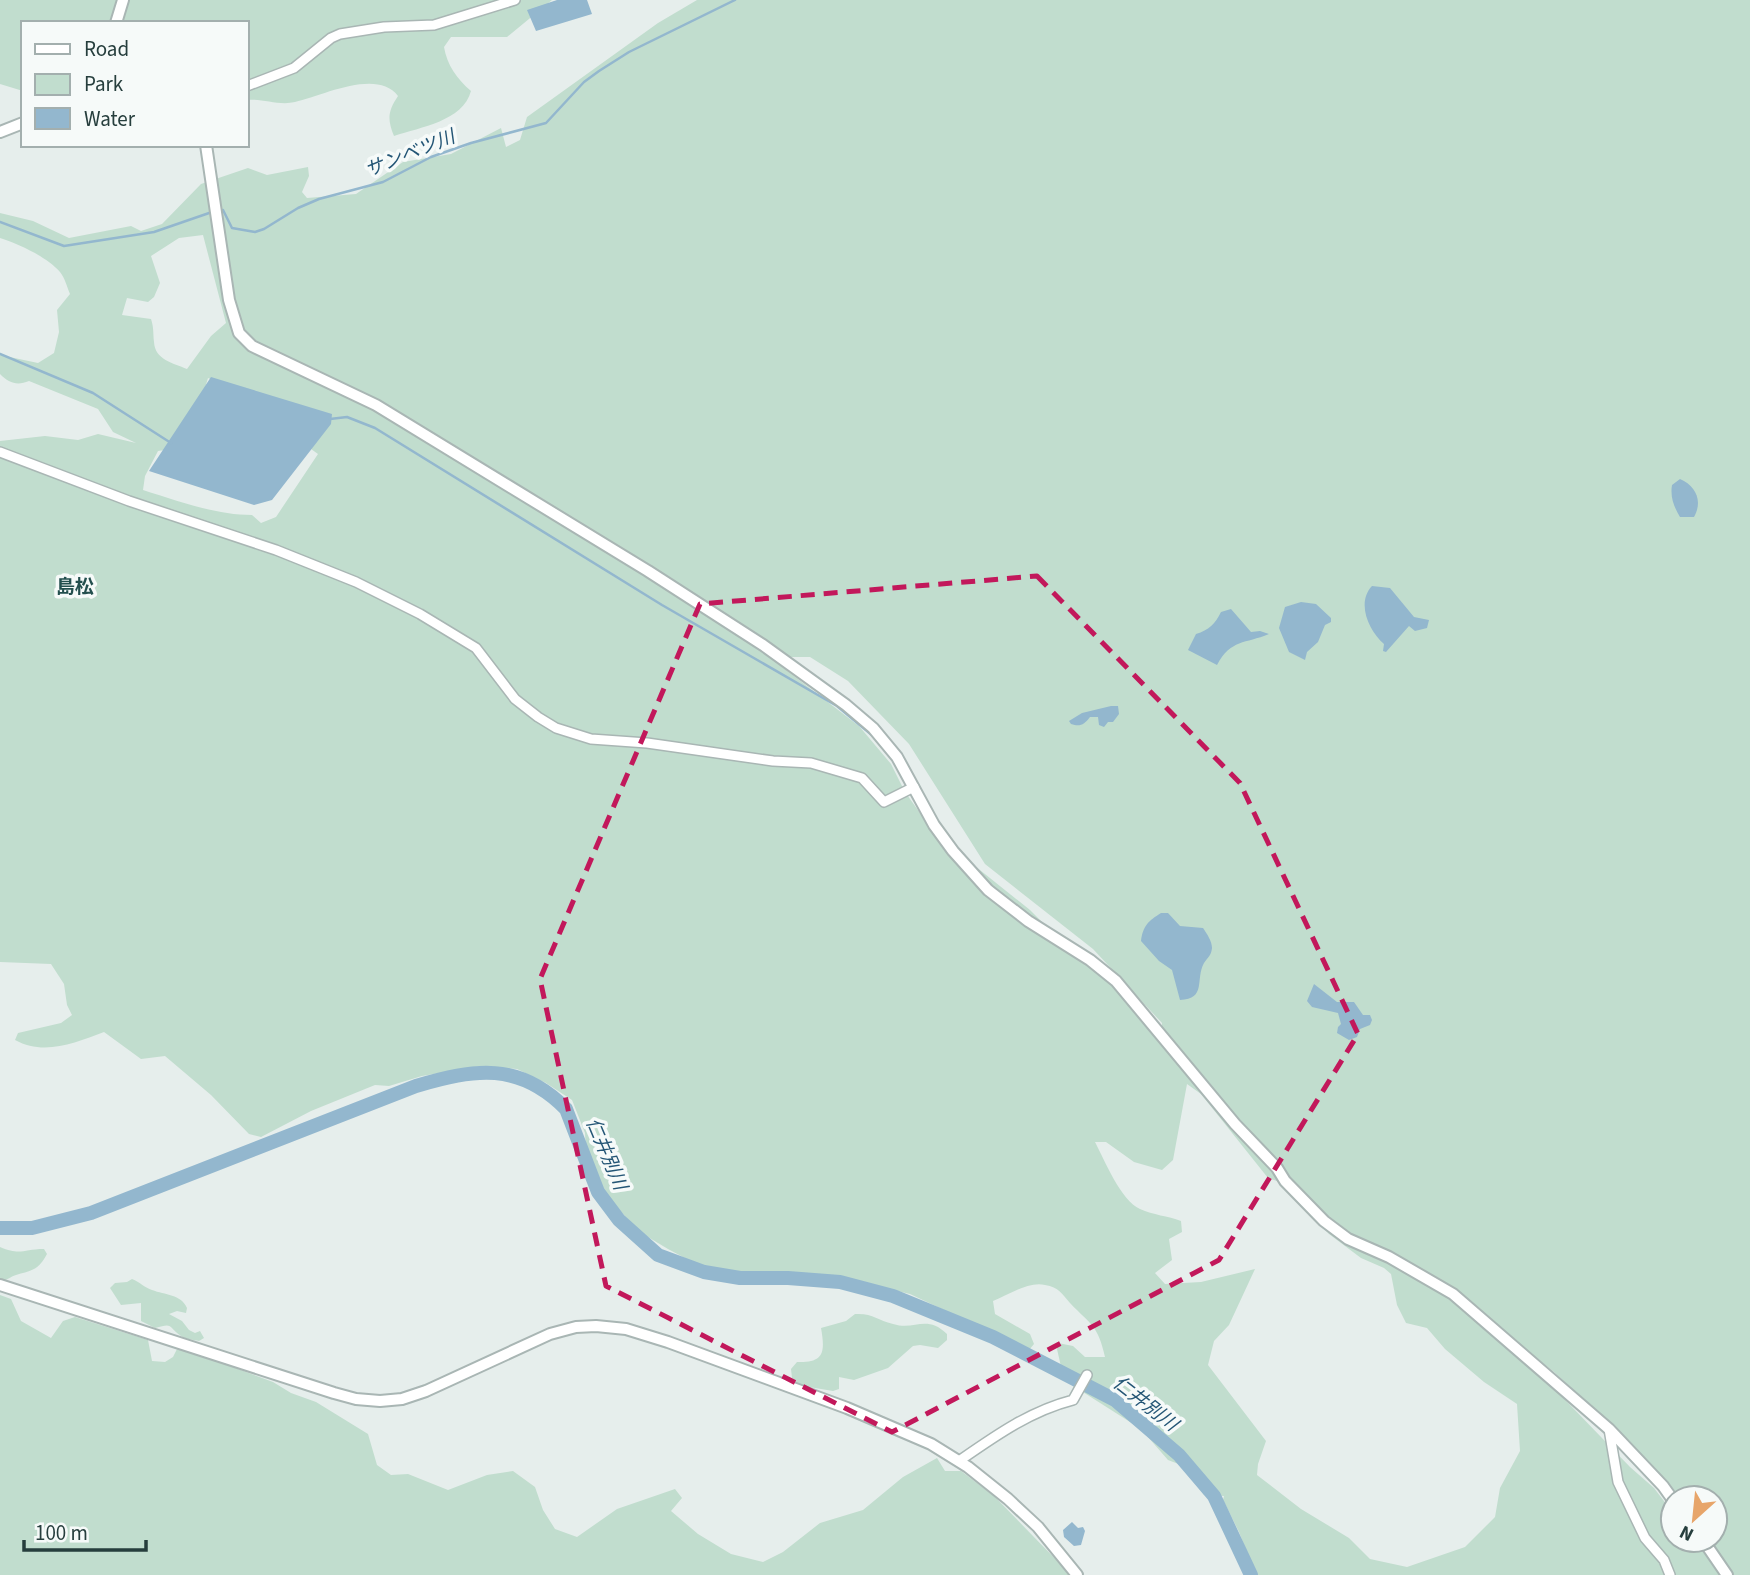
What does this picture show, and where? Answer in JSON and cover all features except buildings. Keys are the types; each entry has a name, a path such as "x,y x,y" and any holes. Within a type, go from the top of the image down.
{"street":[{"path":"117,21 123,0"},
{"path":"248,86 294,68 340,33 434,24 515,0"},
{"path":"0,132 21,124"},
{"path":"206,147 229,300 239,333 251,346 376,405 648,570 762,645 846,705 873,728 897,757 933,825 988,890 1116,981 1235,1124 1277,1168 1284,1181 1324,1221 1348,1239 1390,1257 1453,1294 1609,1429 1661,1484"},
{"path":"0,452 276,550 356,582 419,614 476,648 515,699 556,728 591,739 659,744 773,761 811,763 862,778 884,802 914,787"},
{"path":"0,1285 334,1393 356,1399 380,1401 402,1399 426,1391 550,1334 586,1326 625,1329 668,1342 891,1426 931,1444 959,1461 1018,1508 1038,1527 1077,1575"},
{"path":"959,1461 1008,1427 1057,1405 1073,1401 1087,1375"},
{"path":"1609,1429 1618,1482 1644,1538 1664,1560 1670,1575"},
{"path":"1713,1554 1727,1575"}],"highlighted area":[{"path":"1037,576 1240,783 1358,1034 1219,1260 892,1432 606,1286 540,979 700,604"}],"green space":[{"path":"0,0 552,0 507,37 451,37 444,47 445,54 453,71 471,91 467,101 440,121 394,136 390,115 398,96 389,88 377,84 349,86 289,103 248,100 248,21 21,21 21,90 0,84"},
{"path":"697,0 1750,0 1750,1575 1732,1575 1718,1554 1729,1554 1729,1484 1667,1484 1620,1433 1554,1372 1506,1333 1544,1378 1659,1495 1659,1554 1705,1554 1721,1575 1676,1575 1673,1571 1664,1575 1256,1575 1223,1500 1224,1496 1204,1495 1181,1465 1168,1460 1141,1429 1064,1380 1058,1343 1073,1346 1085,1357 1105,1357 1100,1338 1093,1326 1054,1287 1032,1285 993,1301 995,1314 1030,1334 1034,1344 1029,1350 910,1294 860,1282 818,1276 787,1282 730,1274 696,1264 638,1231 596,1183 586,1151 585,1133 572,1100 517,1069 481,1066 422,1076 389,1086 375,1085 311,1111 261,1137 249,1134 211,1095 165,1056 141,1059 104,1032 60,1046 37,1047 15,1040 18,1033 61,1023 72,1015 67,1005 64,984 51,964 0,962 0,441 45,436 78,440 98,434 136,443 113,432 98,409 29,381 13,383 0,374 0,355 38,363 54,353 59,332 57,310 70,294 60,272 48,261 0,238 0,213 33,221 69,238 131,226 141,231 162,224 201,184 248,168 267,175 308,167 309,176 302,192 307,198 356,194 403,162 451,154 501,128 506,147 520,140 527,117 658,23","holes":["203,235 226,323 211,336 187,369 166,360 158,353 151,319 122,315 127,298 148,302 154,297 160,283 151,256 179,238","208,378 219,383 318,454 276,517 261,523 252,515 211,510 143,490 145,476 158,451 171,449 198,411","783,657 810,657 848,681 909,744 985,864 1093,949 1162,1023 1162,1030 1110,979 1073,953 1030,910 935,834 905,792 891,764 859,726 777,663","1187,1084 1201,1094 1268,1178 1277,1181 1329,1234 1361,1258 1391,1274 1397,1305 1406,1323 1427,1328 1445,1349 1484,1382 1517,1404 1520,1451 1500,1488 1495,1517 1465,1547 1407,1567 1370,1559 1349,1538 1301,1509 1257,1475 1266,1441 1208,1365 1214,1341 1229,1325 1255,1269 1201,1282 1165,1284 1155,1273 1172,1260 1169,1239 1182,1232 1181,1221 1133,1205 1114,1179 1095,1142 1106,1142 1134,1162 1162,1170 1173,1160"]},
{"path":"0,1247 18,1252 44,1249 47,1254 34,1269 0,1280"},
{"path":"132,1279 149,1289 181,1300 187,1308 186,1313 177,1311 169,1314 182,1321 189,1330 195,1333 200,1331 204,1338 199,1341 187,1339 170,1326 155,1328 141,1321 141,1303 121,1305 110,1288 115,1283"},
{"path":"0,1295 11,1299 21,1321 51,1338 63,1321 75,1317 148,1340 152,1361 165,1362 173,1357 177,1349 201,1355 273,1382 291,1393 316,1402 368,1434 377,1465 391,1475 408,1474 448,1490 487,1475 513,1471 535,1487 543,1510 555,1529 577,1537 617,1509 675,1489 682,1498 671,1511 698,1534 731,1554 763,1562 783,1552 820,1523 863,1510 903,1477 937,1458 945,1471 961,1471 994,1496 1071,1575 0,1575"},
{"path":"855,1314 871,1316 901,1326 933,1325 947,1334 947,1340 938,1348 913,1346 888,1368 854,1380 839,1377 839,1389 833,1391 796,1383 791,1369 797,1362 813,1360 821,1354 821,1328 846,1321"}],"water":[{"path":"557,0 587,0 592,14 536,31 527,10"},
{"path":"211,377 332,414 331,424 272,500 254,505 149,471"},
{"path":"1680,479 1694,490 1698,500 1694,517 1680,517 1674,506 1672,485"},
{"path":"1372,586 1390,588 1414,617 1429,620 1427,628 1415,631 1409,626 1386,652 1383,651 1384,644 1366,616 1365,600"},
{"path":"1301,602 1316,604 1331,618 1318,642 1307,652 1305,660 1289,652 1279,628 1285,607"},
{"path":"1231,609 1251,632 1269,634 1233,646 1217,665 1188,650 1196,634 1211,626 1221,612"},
{"path":"1118,706 1119,714 1113,722 1108,722 1104,727 1099,725 1098,717 1090,717 1084,724 1079,725 1069,721 1082,713"},
{"path":"1161,913 1168,913 1180,926 1203,928 1211,943 1212,951 1201,969 1197,992 1188,999 1180,1000 1172,970 1159,961 1141,941 1147,924"},
{"path":"1314,984 1337,1002 1354,1002 1363,1015 1370,1015 1370,1025 1360,1029 1357,1037 1349,1040 1337,1033 1341,1024 1338,1013 1312,1007 1307,1001"},
{"path":"1072,1522 1078,1528 1083,1527 1085,1531 1081,1545 1074,1546 1064,1537 1063,1530"}],"waterway":[{"name":"サンベツ川","path":"219,211 223,210 232,228 255,232 319,199 383,182 431,157 546,123 584,82 599,71 629,52 735,0"},
{"name":"サンベツ川","path":"0,222 64,246 154,232 212,212"},
{"path":"0,354 93,393 171,443"},
{"path":"330,419 347,417 375,428 662,605 837,706 873,736"},
{"name":"仁井別川","path":"0,1228 32,1228 91,1213 416,1086 477,1073 513,1076 531,1083 566,1109 598,1192 619,1220 658,1255 704,1272 740,1278 840,1282 893,1296 993,1337 1115,1400 1179,1455 1214,1496 1251,1575"}],"district":[{"name":"島松","path":"75,587"}]}
